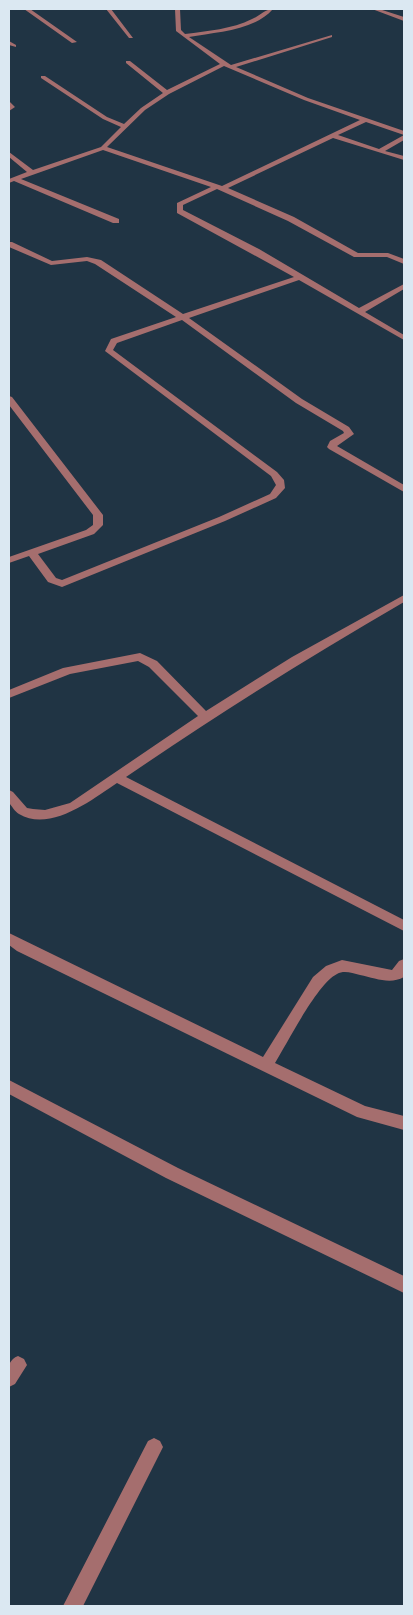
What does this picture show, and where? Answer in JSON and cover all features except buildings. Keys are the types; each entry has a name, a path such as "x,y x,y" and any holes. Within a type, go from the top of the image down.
{"street":[{"path":"28,9 74,42"},
{"path":"108,9 131,37"},
{"path":"177,9 176,24 178,30 224,64 306,99 404,135"},
{"path":"184,36 244,24 262,18 271,9"},
{"path":"375,9 404,19"},
{"path":"231,67 330,36"},
{"path":"128,62 167,93"},
{"path":"11,180 103,148 123,126 143,109 167,93 224,64"},
{"path":"43,77 105,118 123,126"},
{"path":"9,103 12,107 9,109"},
{"path":"364,120 334,136 184,201 179,204 180,211 256,251 404,338"},
{"path":"380,151 404,135"},
{"path":"334,136 404,158"},
{"path":"103,148 220,187 291,219 357,255 388,255 404,262"},
{"path":"9,154 32,173"},
{"path":"11,180 116,221"},
{"path":"9,244 51,263 94,260 182,317 291,395 348,431 349,434 332,443 332,447 404,489"},
{"path":"32,553 52,580 62,584 222,519 273,496 279,491 282,485 281,480 274,474 110,351 109,348 114,341 300,277"},
{"path":"360,311 404,286"},
{"path":"9,399 100,520 96,529 90,532 9,560"},
{"path":"9,795 24,810 33,814 45,814 74,806 205,717 296,660 404,598"},
{"path":"9,694 67,671 140,657 153,664 205,717"},
{"path":"116,777 404,926"},
{"path":"9,938 22,947 362,1112 404,1123"},
{"path":"266,1065 318,981 331,970 342,966 393,976 400,972 404,965"},
{"path":"9,1087 172,1173 404,1285"},
{"path":"73,1606 154,1447"}]}
